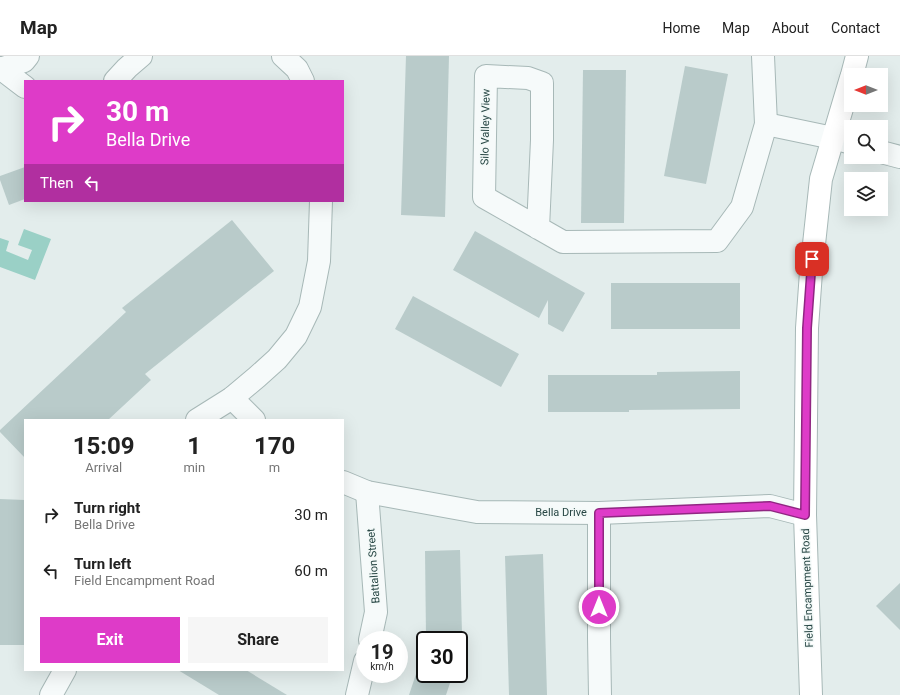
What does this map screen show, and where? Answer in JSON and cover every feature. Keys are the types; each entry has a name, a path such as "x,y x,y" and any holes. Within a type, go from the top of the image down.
{"street":[{"path":"0,69 3,56"},
{"path":"0,69 24,61 28,56"},
{"path":"116,80 141,56"},
{"path":"283,56 297,69 302,80"},
{"name":"Silo Valley View","path":"538,228 542,140 542,83 528,78 486,76 484,197 538,228 563,242 717,241 742,208 766,124 763,56"},
{"path":"854,68 857,56"},
{"path":"0,69 24,86"},
{"name":"Field Encampment Road","path":"811,695 805,515 807,328 811,272 821,180 842,141 846,112"},
{"path":"766,124 842,141"},
{"path":"888,154 900,157"},
{"path":"199,419 232,398 257,377 277,359 296,336 310,307 319,261 321,202"},
{"path":"232,398 253,419"},
{"name":"Bella Drive","path":"344,482 367,492 476,512 599,513 770,506 805,515"},
{"name":"Battalion Street","path":"367,492 376,612 372,631"},
{"path":"599,513 600,695"},
{"path":"51,695 64,671"},
{"path":"357,695 360,683"}],"shaded area":[{"path":"24,229 51,239 35,280 0,267 0,238 9,241 6,251 28,260 32,250 18,245"}],"building":[{"path":"406,56 449,56 445,217 401,215"},
{"path":"685,66 728,74 706,184 664,176"},
{"path":"583,70 626,70 624,223 581,223"},
{"path":"24,167 24,199 9,205 0,176"},
{"path":"232,220 274,271 145,374 151,380 109,419 24,419 24,457 0,432 0,430 126,312 122,308"},
{"path":"475,231 585,293 563,332 548,324 548,300 539,318 453,270"},
{"path":"611,283 740,283 740,329 611,329"},
{"path":"413,296 519,354 501,387 395,329"},
{"path":"740,371 740,409 629,410 629,412 548,412 548,375 657,375 657,372"},
{"path":"0,499 24,500 24,645 0,645"},
{"path":"460,550 462,631 426,631 425,551"},
{"path":"543,554 547,695 509,695 505,556"},
{"path":"900,583 900,630 876,606"},
{"path":"180,671 248,671 287,695 219,695"},
{"path":"416,674 416,683 450,683 446,695 409,695"}],"route":[{"path":"599,607 599,513 770,506 805,515 807,328 812,259"}]}
